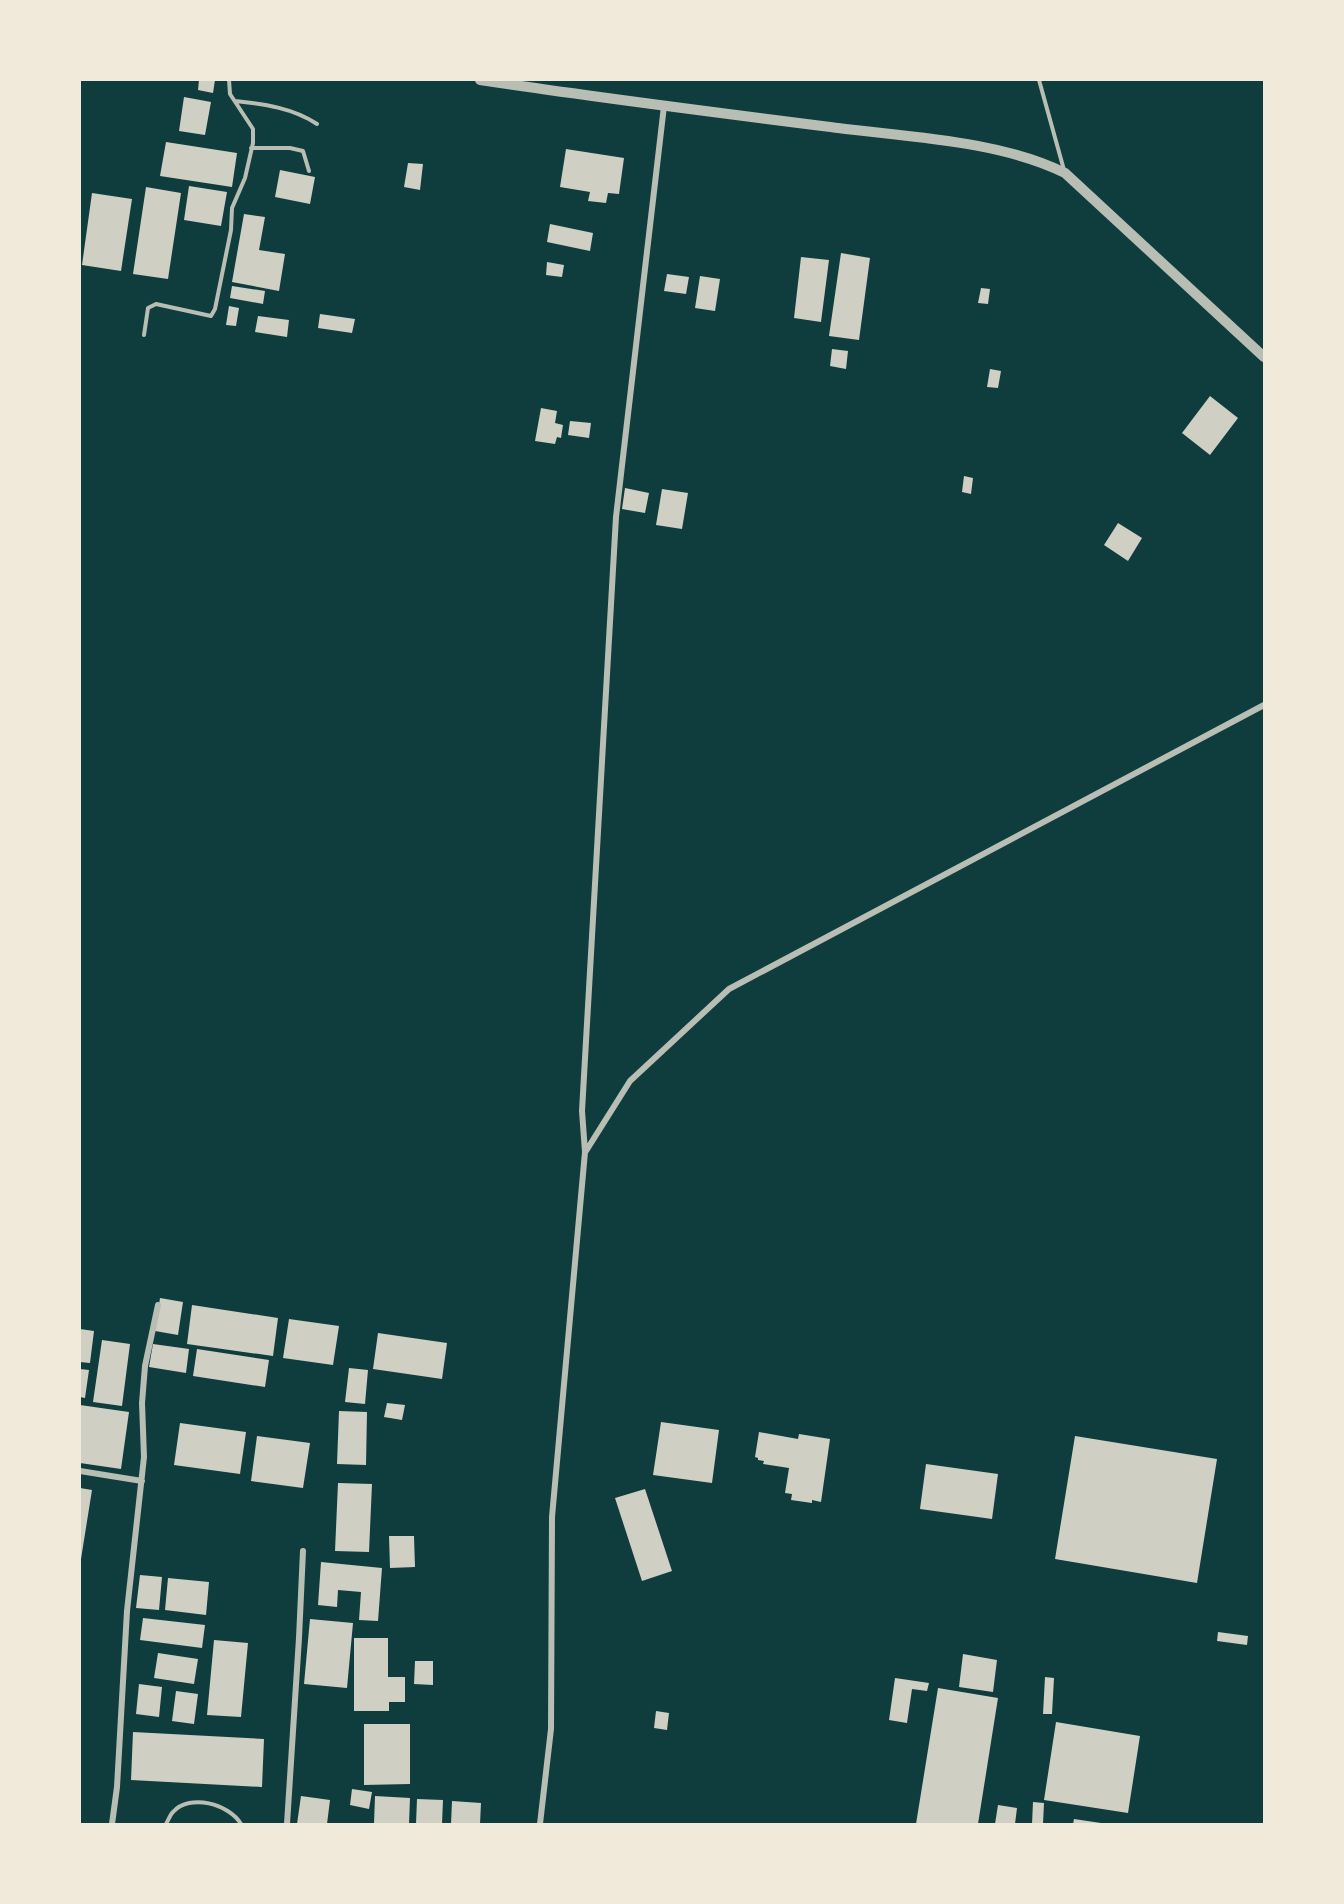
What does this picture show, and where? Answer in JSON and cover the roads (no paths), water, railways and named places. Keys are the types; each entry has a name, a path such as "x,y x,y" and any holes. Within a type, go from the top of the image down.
{"street":[{"path":"480,80 958,144 1016,154 1042,162 1065,173 1264,357"},
{"path":"540,1824 551,1729 552,1517 585,1152 582,1111 616,517 664,106"},
{"path":"585,1152 630,1081 729,989 1264,705"},
{"path":"112,1824 117,1787 127,1611 144,1457 142,1403 145,1366 158,1305"},
{"path":"80,1471 142,1481"},
{"path":"287,1824 303,1551"}],"lane":[{"path":"144,335 148,308 156,304 211,316 215,309 231,230 232,208 245,178 253,129 230,94 229,80"},
{"path":"1039,80 1065,173"},
{"path":"234,101 267,105 304,116 317,124"},
{"path":"251,148 290,148 303,151 309,171"},
{"path":"166,1824 174,1811 188,1803 213,1804 224,1808 241,1824"}]}
